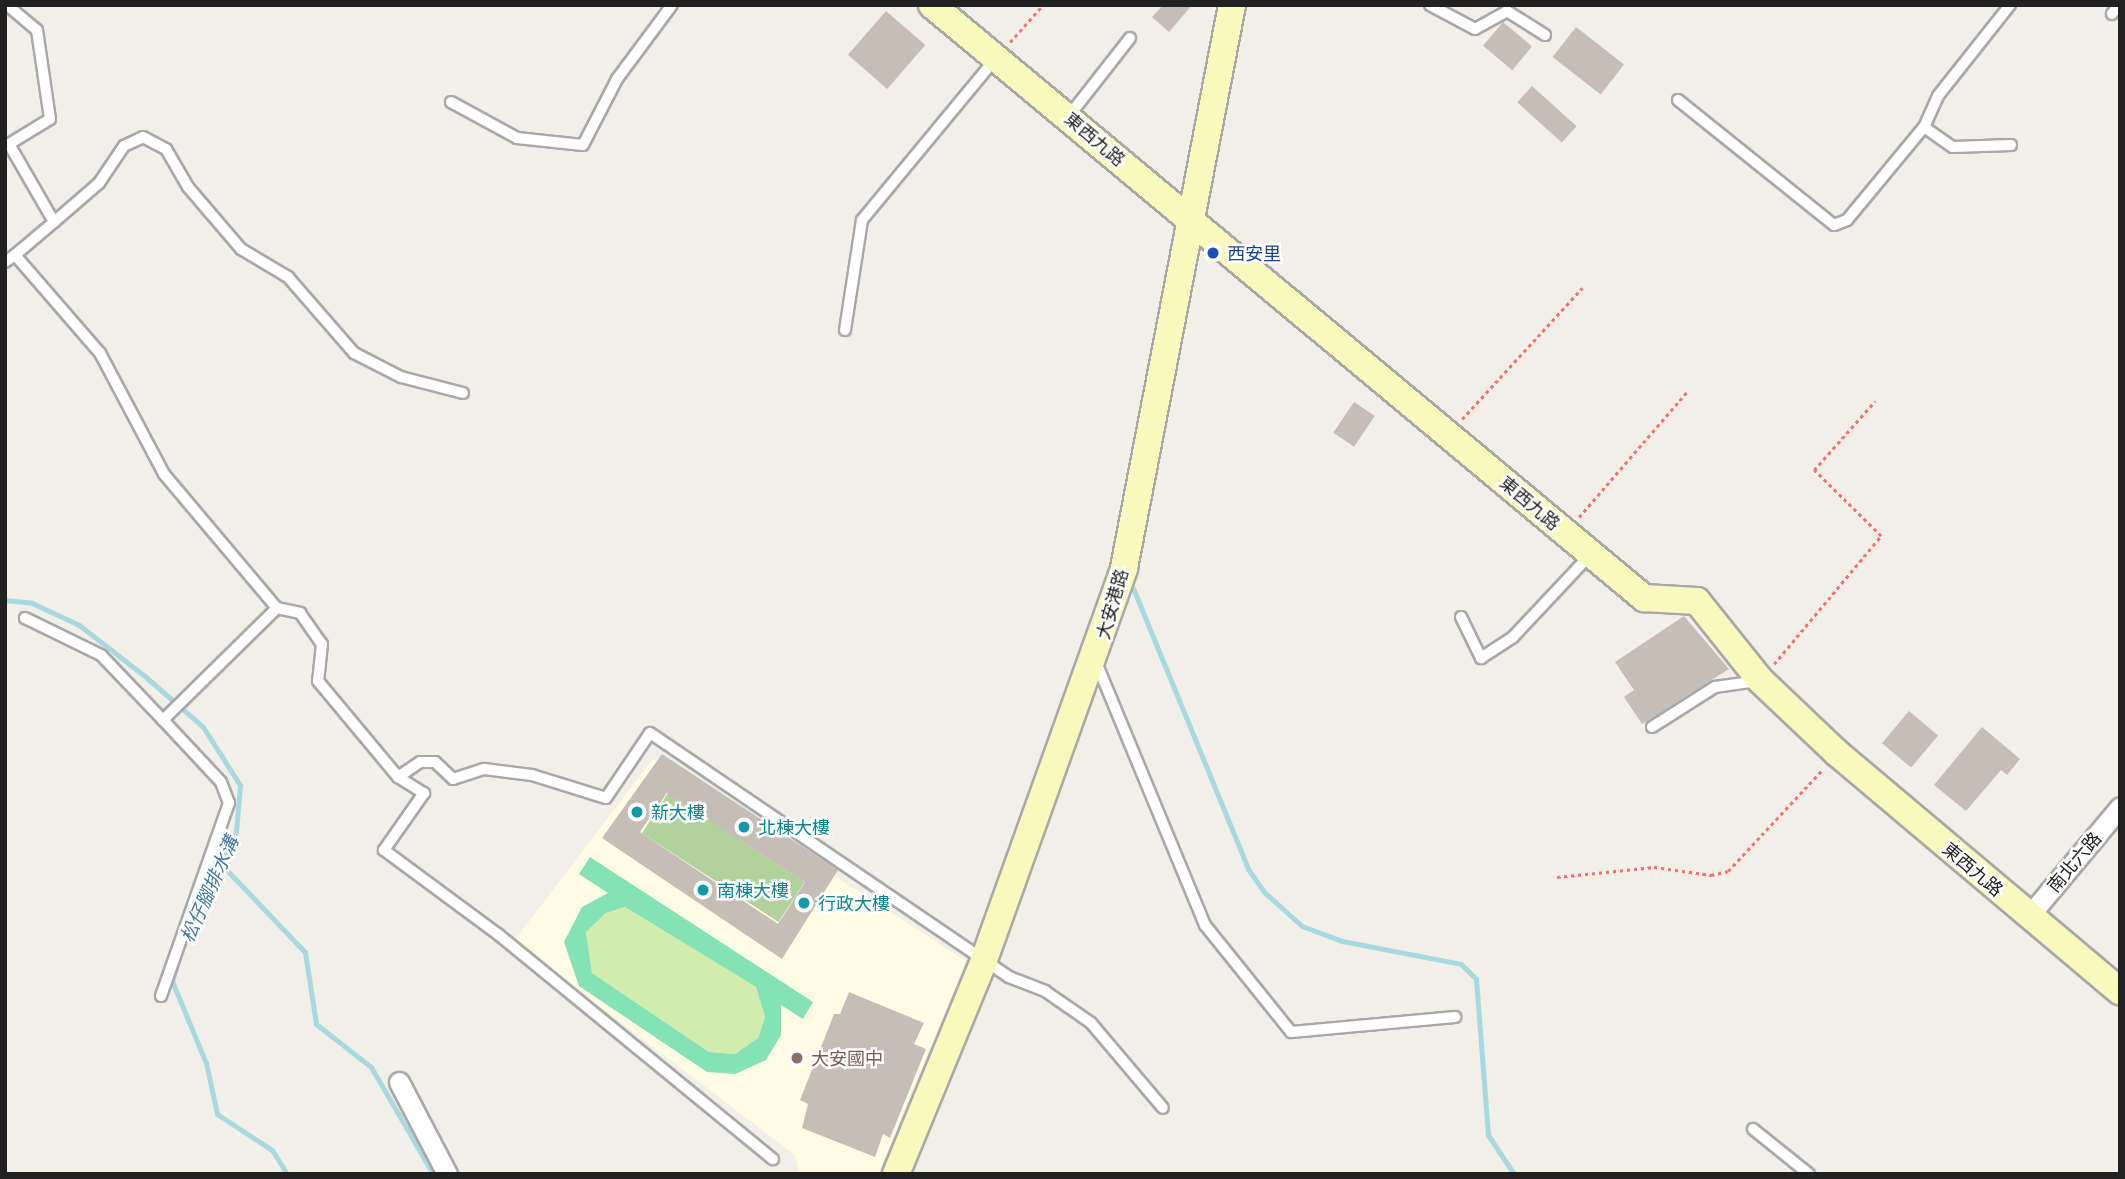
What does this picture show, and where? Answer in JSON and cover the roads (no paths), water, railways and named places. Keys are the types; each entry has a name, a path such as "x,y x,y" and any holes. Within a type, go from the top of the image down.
{"street":[{"name":"東西九路","path":"932,5 1190,216 1644,598 1697,601 1760,680 1837,754 2028,917 2120,990"},
{"name":"大安港路","path":"896,1174 984,960 1095,662 1124,568 1232,5"},
{"name":"南北六路","path":"2028,917 2120,807"},
{"path":"399,1082 447,1174"}],"lane":[{"path":"7,5 37,30 50,119 9,144 54,222"},
{"path":"451,102 517,138 583,145 617,79 672,5"},
{"path":"1430,5 1475,29 1507,11 1545,35"},
{"path":"1678,100 1834,225 1847,220 1924,127 1938,96 2010,5"},
{"path":"2112,15 2119,5"},
{"path":"1068,117 1129,38"},
{"path":"845,330 862,220 996,59"},
{"path":"1924,127 1952,147 2011,145"},
{"path":"5,262 99,183 124,146 143,137 166,149 188,187 241,249 288,277 354,353 401,377 463,393"},
{"path":"15,255 100,353 164,474 277,608 300,613 322,644 318,681 398,777 424,793 384,850 499,935 773,1159"},
{"path":"1461,617 1481,658 1513,637 1591,554"},
{"path":"165,718 277,608"},
{"path":"25,618 101,655 165,718 220,782 229,803 161,996"},
{"path":"1095,662 1205,925 1291,1032 1455,1017"},
{"path":"1652,727 1715,687 1760,680"},
{"path":"398,777 420,762 435,762 453,779 484,769 532,775 606,799 650,733 984,960 1091,1023 1163,1108"},
{"path":"1753,1129 1809,1174"}],"waterway":[{"path":"1133,588 1248,869 1264,892 1302,926 1342,941 1461,964 1476,979 1488,1135 1514,1174"},
{"name":"松仔腳排水溝","path":"5,600 32,603 79,625 147,678 203,727 240,785 236,832 195,912"},
{"path":"219,862 305,952 316,1024 371,1067 433,1174"},
{"name":"松仔腳排水溝","path":"176,968 172,981 206,1063 217,1114 272,1150 287,1174"}],"place":[{"name":"西安里","path":"1213,253"},
{"name":"新大樓","path":"637,812"},
{"name":"北棟大樓","path":"744,827"},
{"name":"南棟大樓","path":"703,890"},
{"name":"行政大樓","path":"804,903"},
{"name":"大安國中","path":"797,1058"}]}
